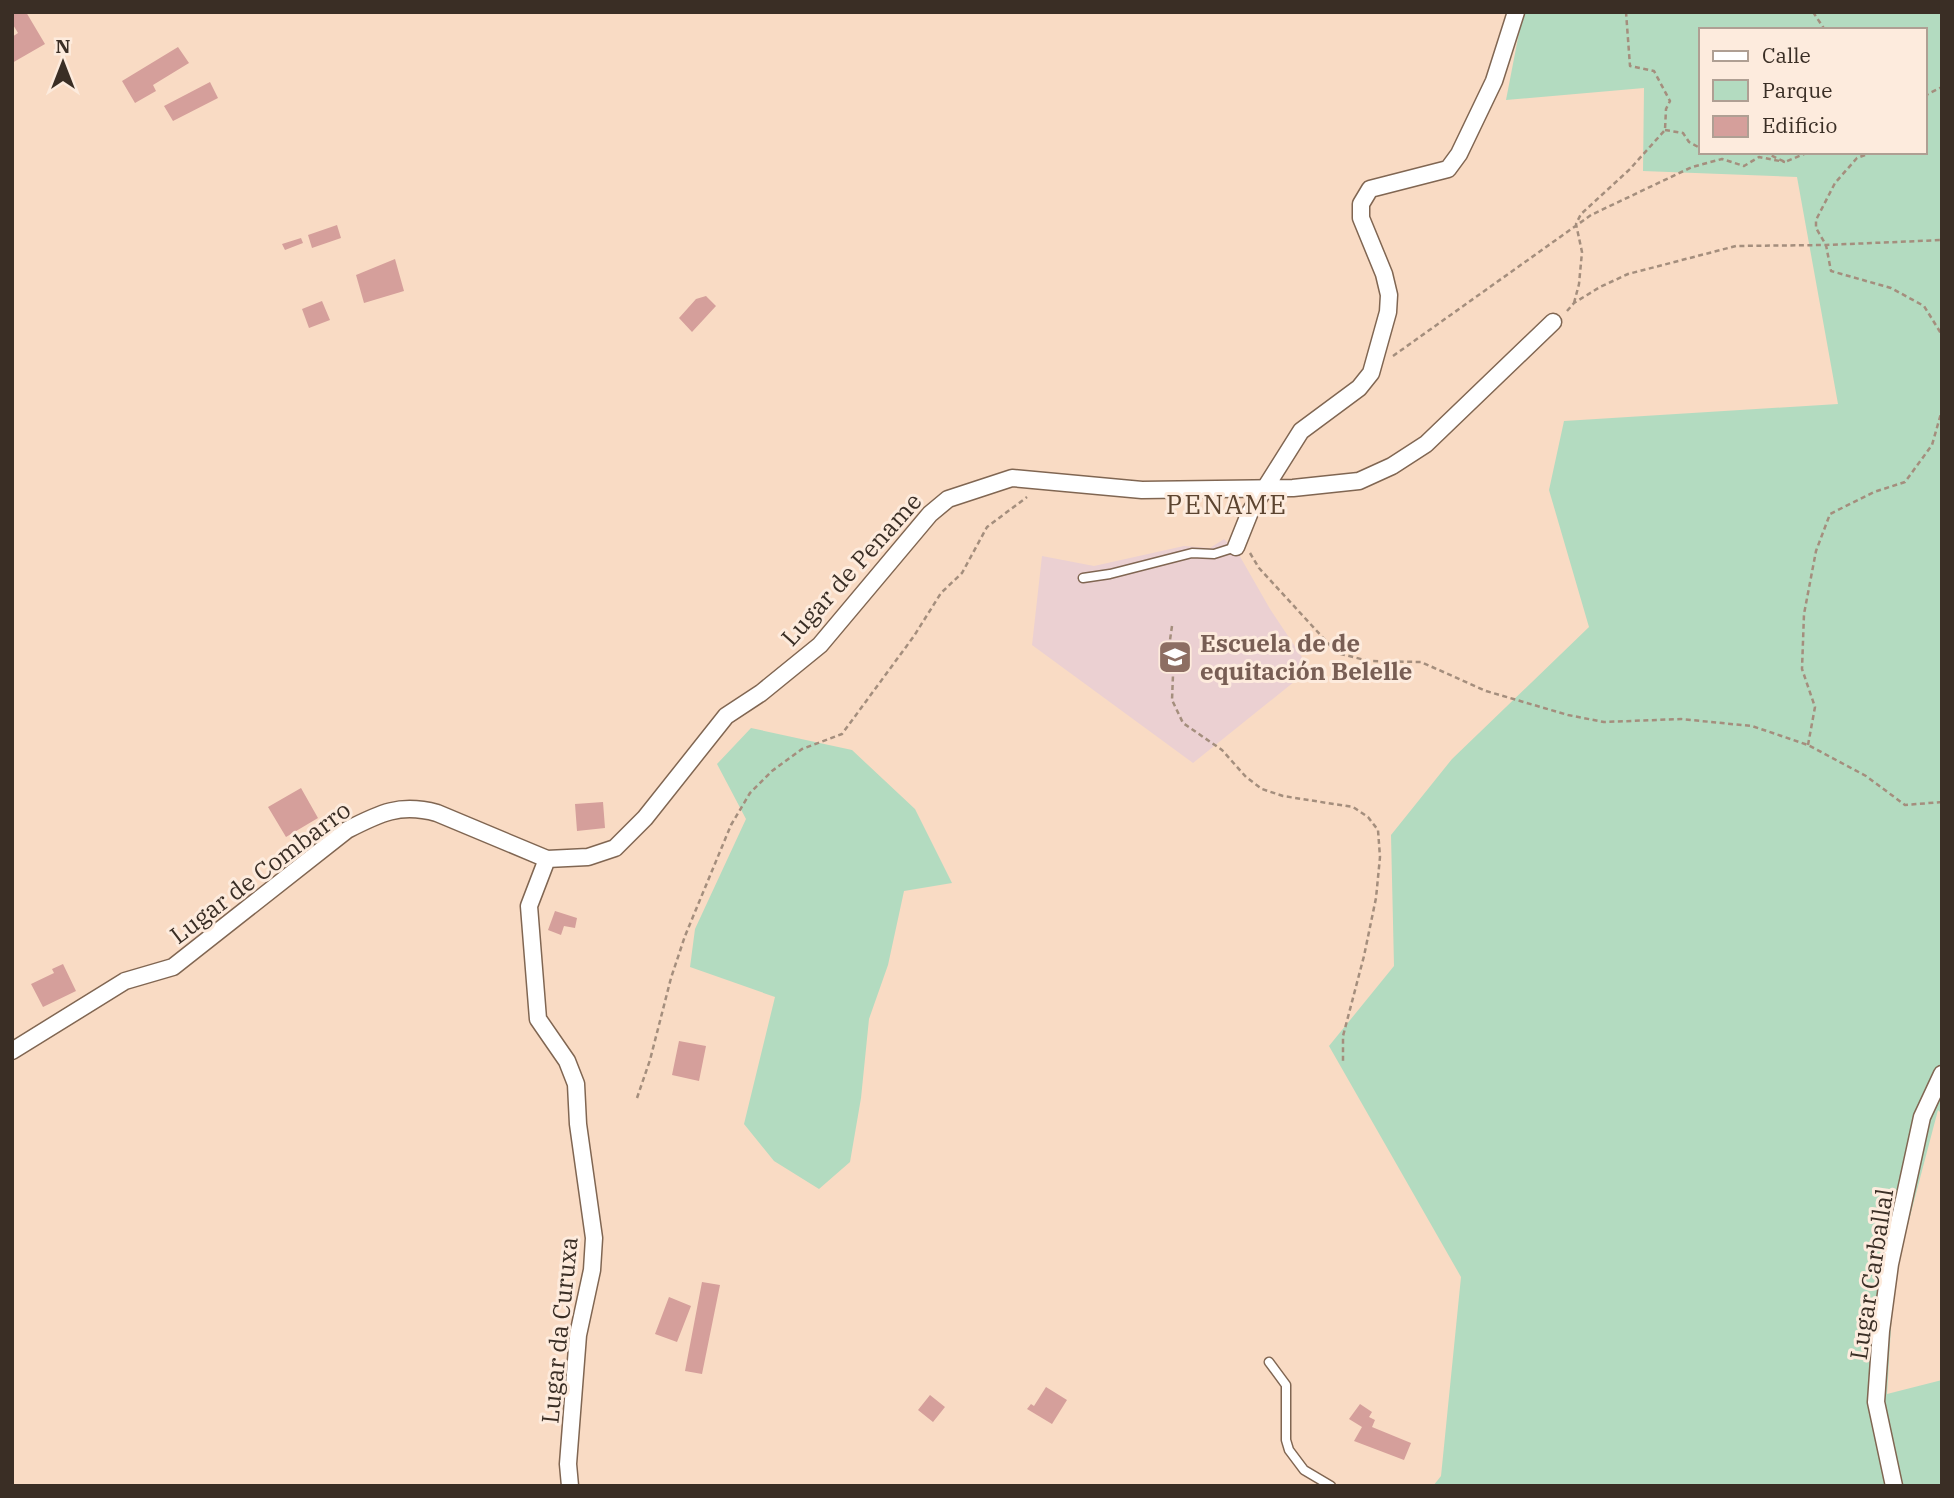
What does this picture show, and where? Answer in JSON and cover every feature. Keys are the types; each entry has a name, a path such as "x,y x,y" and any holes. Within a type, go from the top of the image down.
{"street":[{"path":"1237,541 1250,512 1301,431 1359,388 1371,373 1388,312 1389,295 1384,274 1361,218 1362,204 1370,189 1448,169 1459,154 1494,81 1516,12"},
{"name":"Lugar de Pename","path":"547,859 588,858 615,848 645,818 726,716 761,693 820,645 930,514 948,499 1012,478 1142,490 1264,490 1359,481 1392,466 1426,443 1553,321"},
{"name":"Lugar de Combarro","path":"12,1051 125,981 173,967 347,830 375,815 401,808 420,808 547,859"},
{"name":"Lugar da Curuxa","path":"547,859 529,906 538,1018 567,1061 576,1084 578,1124 594,1238 592,1270 578,1335 568,1464 570,1486"},
{"name":"Lugar Carballal","path":"1894,1486 1876,1402 1881,1331 1890,1264 1922,1116 1942,1073"}],"lane":[{"path":"1083,578 1110,574 1192,553 1214,554 1237,541"},
{"path":"1269,1362 1286,1385 1286,1440 1289,1450 1304,1470 1331,1486"}],"path":[{"path":"1574,303 1582,252 1576,224 1581,214 1630,169 1665,130 1670,101 1654,71 1630,66 1626,12"},
{"path":"1813,12 1824,28"},
{"path":"1926,95 1942,87"},
{"path":"1665,130 1683,133 1689,142 1699,147"},
{"path":"1768,154 1784,162"},
{"path":"1371,373 1576,224 1702,164 1721,159 1744,166 1759,157 1784,162 1804,154"},
{"path":"1868,154 1857,158 1835,183 1816,220 1816,228 1826,245 1832,271 1891,288 1924,306 1942,335"},
{"path":"1553,321 1565,314 1574,303 1628,274 1736,246 1942,240"},
{"path":"1808,745 1815,707 1802,669 1804,614 1816,551 1830,514 1874,492 1905,482 1932,445 1942,410"},
{"path":"637,1098 685,936 731,825 750,793 772,771 802,749 842,734 914,636 941,593 962,573 987,527 1030,495"},
{"path":"1237,541 1337,653 1369,661 1421,662 1486,691 1568,715 1604,722 1681,719 1752,726 1808,745 1866,776 1905,805 1942,802"},
{"path":"1171,626 1169,647 1173,675 1172,700 1183,723 1222,750 1262,789 1283,796 1353,807 1368,817 1378,830 1380,857 1376,898 1343,1036 1343,1062"}],"shaded area":[{"name":"Escuela de de equitación Belelle","path":"1224,539 1238,553 1270,609 1310,669 1193,763 1032,645 1042,556 1094,566 1184,546 1210,548"}],"green space":[{"path":"1523,12 1942,12 1942,1114 1938,1110 1894,1277 1887,1394 1942,1380 1942,1486 1433,1486 1441,1476 1461,1277 1329,1046 1394,966 1391,835 1452,759 1589,627 1549,490 1564,421 1838,404 1797,177 1643,171 1644,88 1506,100"},
{"path":"751,728 852,750 915,809 952,883 904,891 888,965 869,1019 861,1098 850,1162 819,1189 774,1161 744,1124 775,997 690,967 695,929 746,819 717,764"}],"building":[{"path":"12,12 26,12 45,44 12,63 12,37 18,33 12,23"},
{"path":"178,47 189,63 153,85 156,91 135,103 122,81"},
{"path":"210,82 218,98 173,121 164,106"},
{"path":"337,225 341,238 312,248 308,235"},
{"path":"301,238 303,243 285,250 282,244"},
{"path":"395,259 404,291 364,303 356,275"},
{"path":"706,296 716,306 692,332 679,318 696,299"},
{"path":"322,301 330,320 309,328 302,309"},
{"path":"301,788 318,818 286,837 268,807"},
{"path":"603,802 605,828 577,831 575,804"},
{"path":"555,911 577,918 575,928 564,926 561,935 548,930"},
{"path":"63,964 76,991 43,1007 31,984 54,973 52,969"},
{"path":"679,1041 706,1046 699,1081 672,1075"},
{"path":"702,1282 720,1285 702,1374 685,1371"},
{"path":"669,1297 691,1306 677,1342 655,1334"},
{"path":"1046,1387 1067,1400 1052,1424 1027,1409 1031,1404 1034,1406"},
{"path":"930,1395 945,1407 933,1422 918,1410"},
{"path":"1360,1404 1372,1412 1369,1417 1375,1420 1372,1427 1411,1443 1404,1460 1354,1441 1362,1427 1349,1419"}],"place":[{"name":"Escuela de de equitación Belelle","path":"1175,657"}],"district":[{"name":"PENAME","path":"1227,504"}]}
